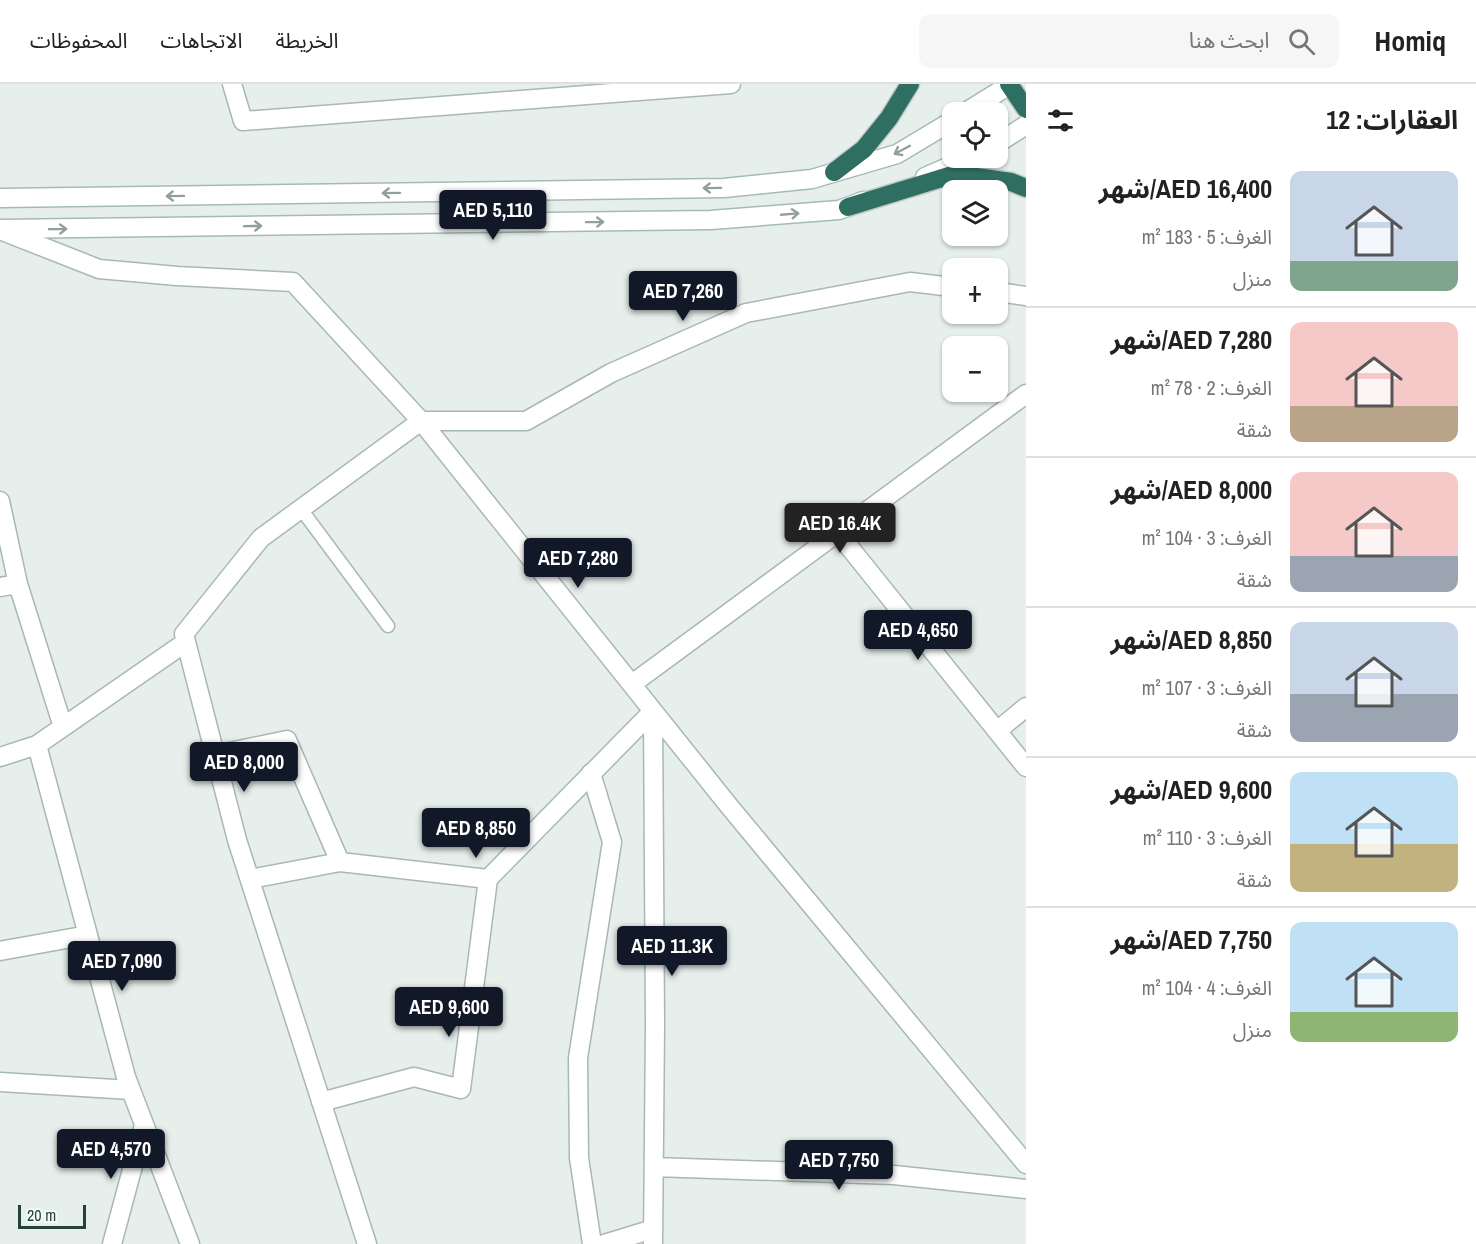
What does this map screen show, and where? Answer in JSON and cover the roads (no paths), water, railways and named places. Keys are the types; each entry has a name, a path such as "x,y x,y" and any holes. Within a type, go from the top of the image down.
{"highway":[{"path":"834,172 864,149 889,118 910,84"},
{"path":"1010,84 1026,109"},
{"path":"848,207 955,174 1011,182 1026,188"}],"street":[{"path":"232,84 243,121 731,84"},
{"path":"982,102 1010,84"},
{"path":"1008,137 1026,125"},
{"path":"0,198 724,188 812,179 897,154 942,127"},
{"path":"0,230 711,220 839,210 946,168"},
{"path":"0,230 99,269 293,282 421,421 729,806 1026,1164"},
{"path":"366,1244 250,879 184,634 261,538 421,421 526,421 611,373 746,313 910,282 942,286"},
{"path":"1008,293 1026,296"},
{"path":"632,684 1026,394"},
{"path":"0,501 18,584 63,727"},
{"path":"838,533 1026,767"},
{"path":"0,588 18,584"},
{"path":"0,758 37,745 186,642"},
{"path":"997,731 1026,707"},
{"path":"321,1102 414,1077 461,1089 488,879 653,711"},
{"path":"604,1244 653,1237 655,1013 653,711"},
{"path":"215,755 287,740 340,862"},
{"path":"37,745 131,1090 190,1244"},
{"path":"591,773 612,842 578,1058 579,1158 592,1244"},
{"path":"250,879 340,862 488,879"},
{"path":"0,951 88,935"},
{"path":"0,1082 131,1090"},
{"path":"112,1244 144,1125"},
{"path":"654,1167 894,1175 1026,1189"}],"lane":[{"path":"301,509 388,626"}]}
